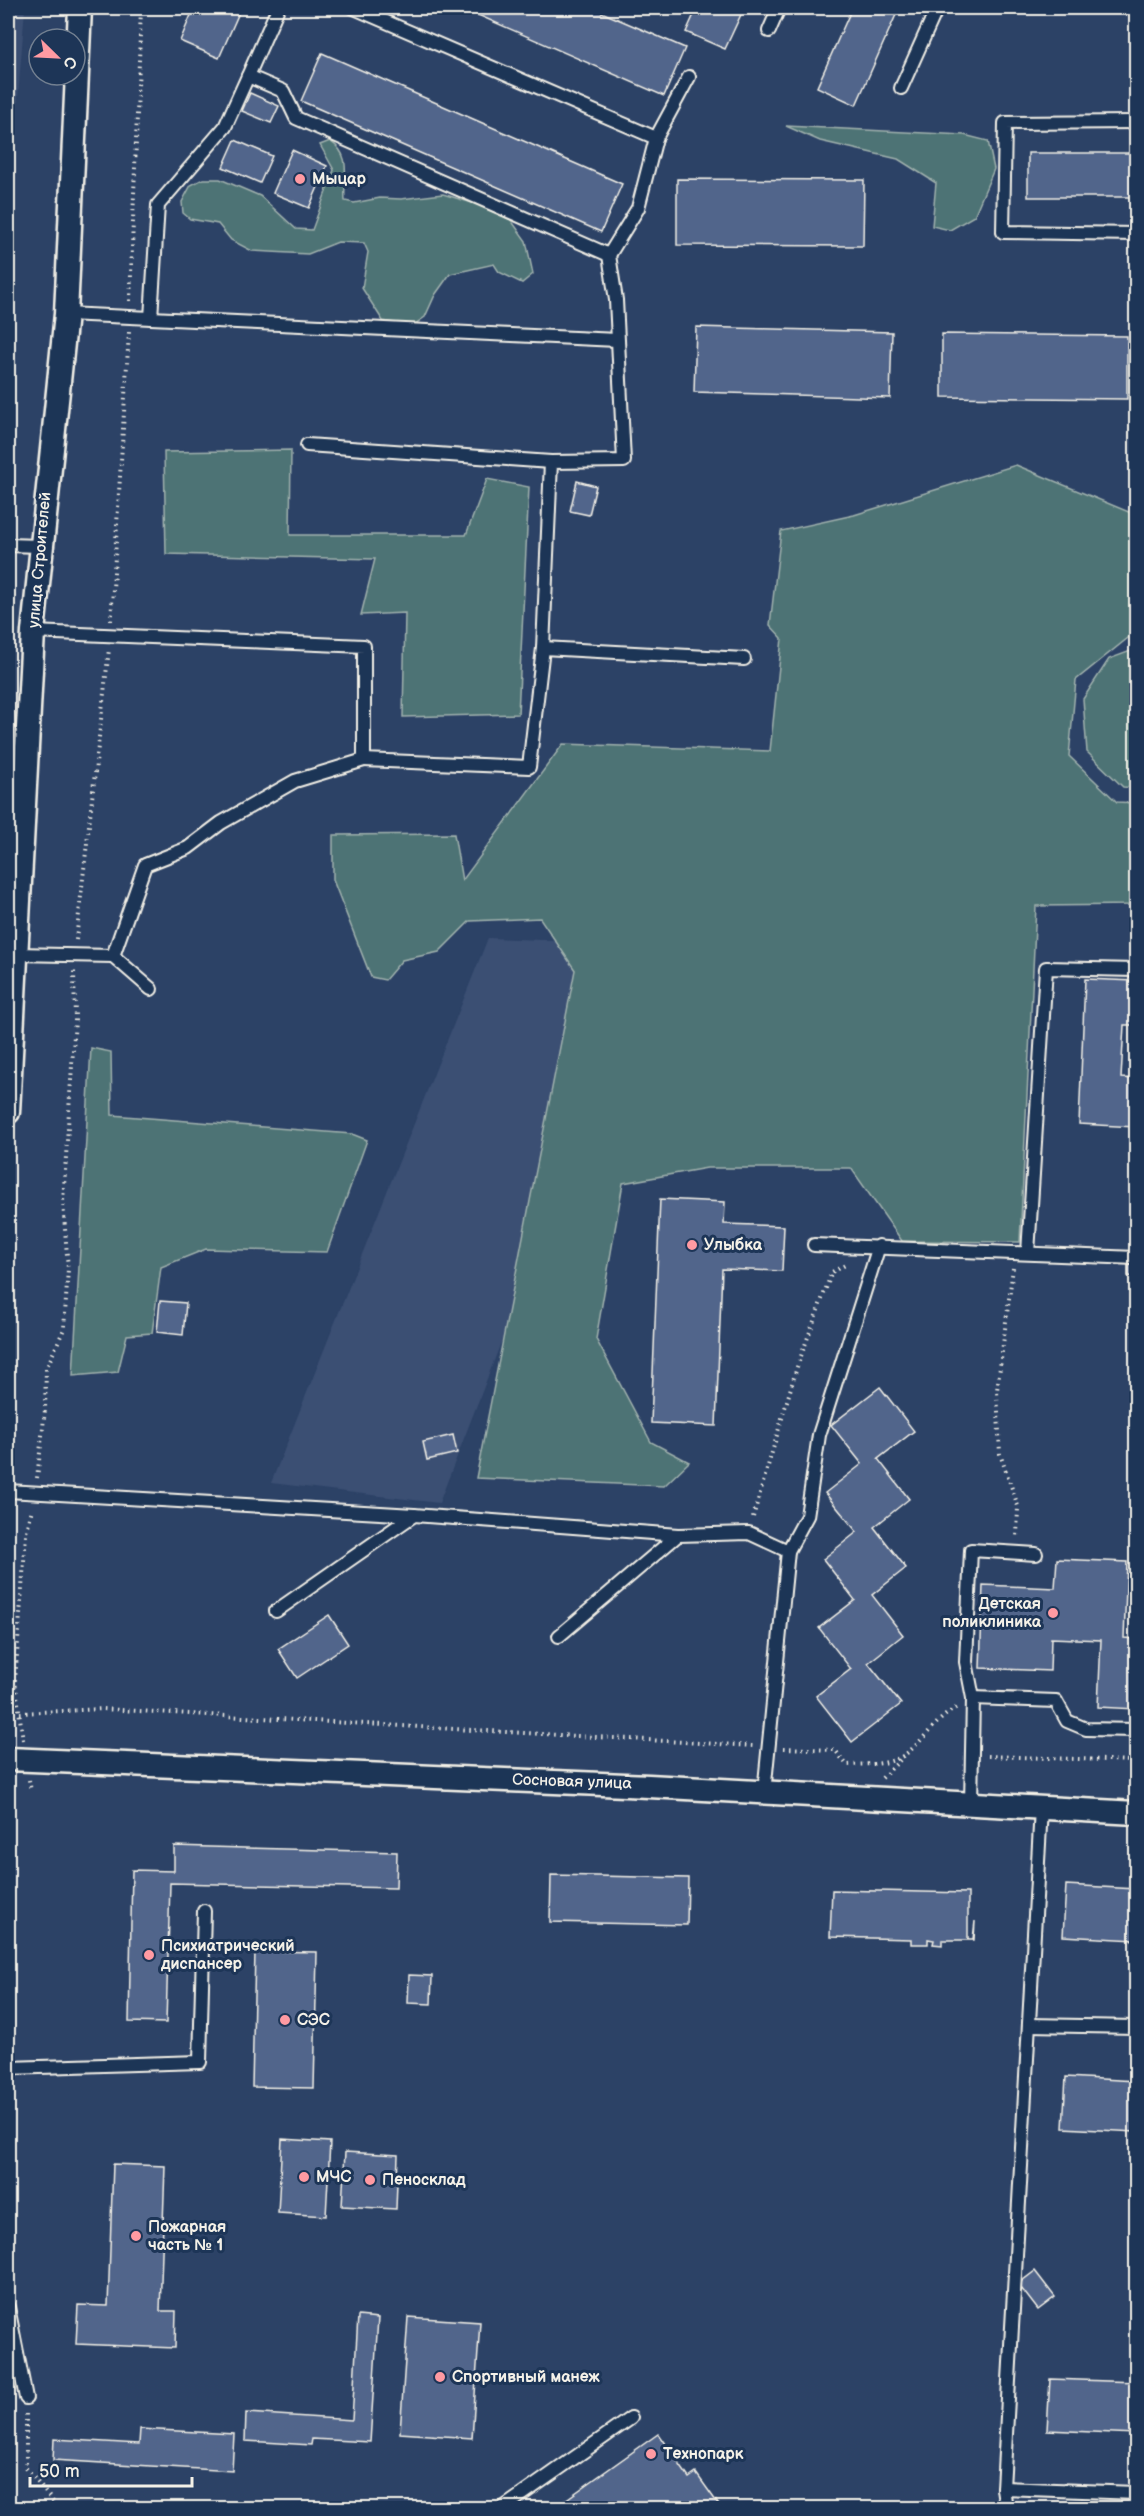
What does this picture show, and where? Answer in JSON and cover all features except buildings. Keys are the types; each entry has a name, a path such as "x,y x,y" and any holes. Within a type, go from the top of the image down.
{"street":[{"name":"улица Строителей","path":"8,1112 33,632 40,546 66,314 80,8"},
{"name":"Сосновая улица","path":"17,1760 638,1785 1137,1813"}],"lane":[{"path":"151,318 158,205 225,127 278,8"},
{"path":"354,8 656,138"},
{"path":"769,31 779,8"},
{"path":"901,88 937,8"},
{"path":"248,76 283,91 296,118 609,255"},
{"path":"307,445 551,462 624,461 616,300 609,255 638,208 656,138 689,77"},
{"path":"1137,122 1005,123 1003,232 1137,234"},
{"path":"66,314 617,340"},
{"path":"113,956 145,865 188,848 221,823 295,781 364,760 529,767 543,648 551,462"},
{"path":"8,545 40,546"},
{"path":"33,632 364,646 364,760"},
{"path":"543,648 744,659"},
{"path":"16,954 113,956 151,989"},
{"path":"1028,1253 1046,968 1137,970"},
{"path":"814,1245 1137,1258"},
{"path":"764,1793 788,1551 807,1516 819,1435 879,1246"},
{"path":"8,1491 414,1515 678,1535 749,1533 788,1551"},
{"path":"276,1611 414,1515"},
{"path":"559,1636 678,1535"},
{"path":"971,1804 973,1698 966,1662 971,1550 1036,1554"},
{"path":"973,1698 1056,1701 1067,1722 1086,1729 1137,1730"},
{"path":"1006,2508 1003,2488 1041,1808"},
{"path":"8,2068 200,2062 204,1911"},
{"path":"1029,2025 1137,2028"},
{"path":"8,2307 26,2398"},
{"path":"503,2508 631,2418"},
{"path":"1003,2488 1137,2493"}],"path":[{"path":"31,1791 17,1760 20,1713 15,1681 26,1535 36,1492 45,1410 46,1369 64,1329 68,1269 63,1203 75,1020 74,955 110,635"},
{"path":"749,1533 797,1367 832,1272 879,1246"},
{"path":"1015,1252 997,1390 1000,1454 1018,1506 1016,1553"},
{"path":"873,1780 882,1778 945,1714 973,1698"},
{"path":"20,1713 103,1709 835,1750 855,1773"},
{"path":"847,1765 880,1764 906,1755"},
{"path":"972,1755 1137,1761"},
{"path":"26,2398 26,2468 58,2508"}],"shaded area":[{"path":"8,8 25,8 8,225"},
{"path":"488,938 655,944 439,1503 271,1483"}],"green space":[{"path":"786,126 964,135 988,141 994,169 974,216 950,230 932,226 936,183 898,159 820,141"},
{"path":"330,141 342,153 344,160 345,201 354,203 380,198 401,199 443,194 479,205 511,220 526,241 533,274 522,283 499,272 494,264 450,274 435,295 425,317 412,326 383,321 362,288 368,252 364,243 338,242 308,254 252,251 231,240 218,224 190,219 183,213 182,202 191,185 203,179 220,179 260,196 296,229 312,230 334,170 320,145"},
{"path":"291,450 290,535 466,535 487,479 529,487 518,714 403,717 405,613 361,615 375,559 166,554 164,452"},
{"path":"1016,465 1136,515 1136,634 1133,634 1076,680 1069,756 1117,802 1136,803 1136,905 1036,906 1020,1242 902,1241 851,1168 707,1168 623,1183 596,1339 651,1442 689,1462 664,1486 476,1478 575,970 540,918 470,921 439,952 402,960 385,980 371,977 333,880 333,835 454,834 462,881 563,744 770,751 782,638 770,625 781,531 854,515"},
{"path":"1136,649 1136,788 1123,787 1087,752 1083,699 1109,659"},
{"path":"91,1048 111,1052 112,1115 352,1134 367,1140 327,1252 206,1249 161,1267 152,1333 127,1335 118,1372 73,1376"}],"place":[{"name":"Мыцар","path":"300,179"},
{"name":"Улыбка","path":"692,1245"},
{"name":"Детская поликлиника","path":"1053,1613"},
{"name":"Психиатрический диспансер","path":"149,1955"},
{"name":"СЭС","path":"285,2020"},
{"name":"МЧС","path":"304,2177"},
{"name":"Пеносклад","path":"370,2180"},
{"name":"Пожарная часть № 1","path":"136,2236"},
{"name":"Спортивный манеж","path":"440,2377"},
{"name":"Технопарк","path":"651,2454"}]}
